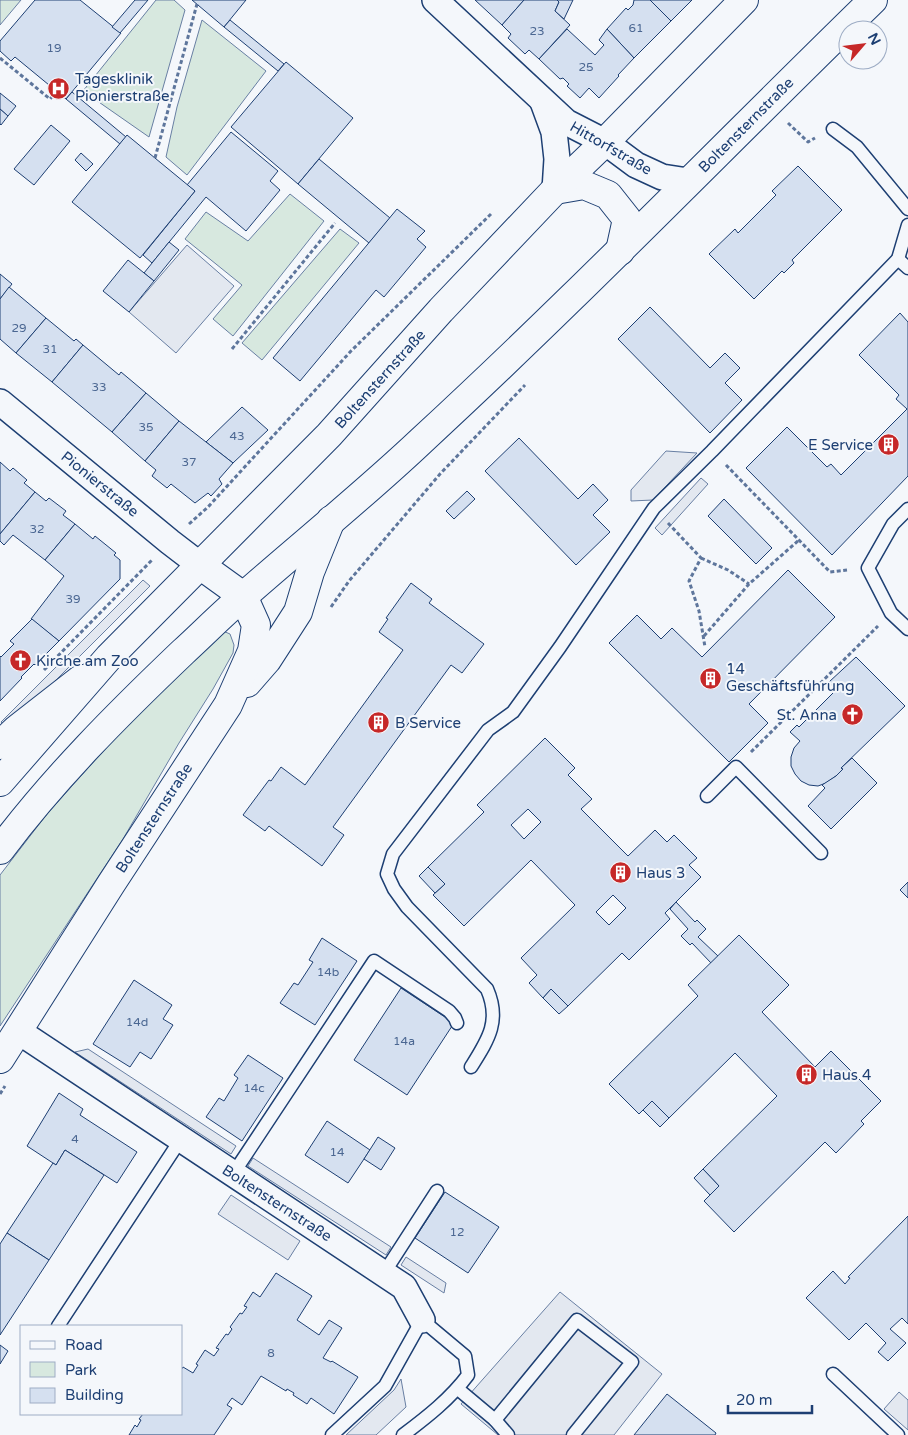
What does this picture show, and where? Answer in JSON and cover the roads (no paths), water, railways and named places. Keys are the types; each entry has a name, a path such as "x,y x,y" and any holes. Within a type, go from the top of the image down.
{"main road":[{"name":"Boltensternstraße","path":"0,782 109,656 329,435 555,190 605,142 744,0"},
{"name":"Boltensternstraße","path":"0,850 56,781 105,728 243,596 420,442 620,251 688,181 873,0"},
{"path":"555,190 584,185 608,196 627,220 620,251"},
{"path":"228,705 267,660 298,612 310,572 331,520"},
{"name":"Boltensternstraße","path":"5,1069 18,1031 228,705 252,651 256,625 243,596 200,564"},
{"name":"Boltensternstraße","path":"0,745 17,729 109,656"}],"street":[{"name":"Hittorfstraße","path":"435,0 566,122 605,142 636,165 662,177 688,181"},
{"name":"Hittorfstraße","path":"542,100 554,132 557,159 555,190"},
{"name":"Pionierstraße","path":"0,402 170,542 200,564"},
{"name":"Boltensternstraße","path":"18,1031 404,1287 422,1320"}],"lane":[{"path":"833,128 857,147 908,209"},
{"path":"471,1067 488,1041 493,1018 491,1000 487,989 408,907 394,889 387,874 393,854 488,730 513,712 560,647 654,508 712,451 898,259 908,225"},
{"path":"898,259 908,268"},
{"path":"908,509 893,524 868,568 891,613 908,629"},
{"path":"707,796 736,766 821,853"},
{"path":"233,1174 374,961 449,1011 457,1023"},
{"path":"59,1325 181,1139"},
{"path":"384,1273 437,1191"},
{"path":"332,1435 385,1386 422,1320 465,1356 468,1375 458,1389 433,1412 403,1435"},
{"path":"495,1420 577,1320 632,1362 573,1435"},
{"path":"833,1374 898,1435"},
{"path":"458,1389 495,1420 508,1435"}],"place":[{"name":"Tagesklinik Pionierstraße","path":"59,88"},
{"name":"E Service","path":"889,445"},
{"name":"Kirche am Zoo","path":"20,661"},
{"name":"14 Geschäftsführung","path":"710,678"},
{"name":"St. Anna","path":"853,715"},
{"name":"B Service","path":"379,723"},
{"name":"Haus 3","path":"620,873"},
{"name":"Haus 4","path":"806,1075"}]}
